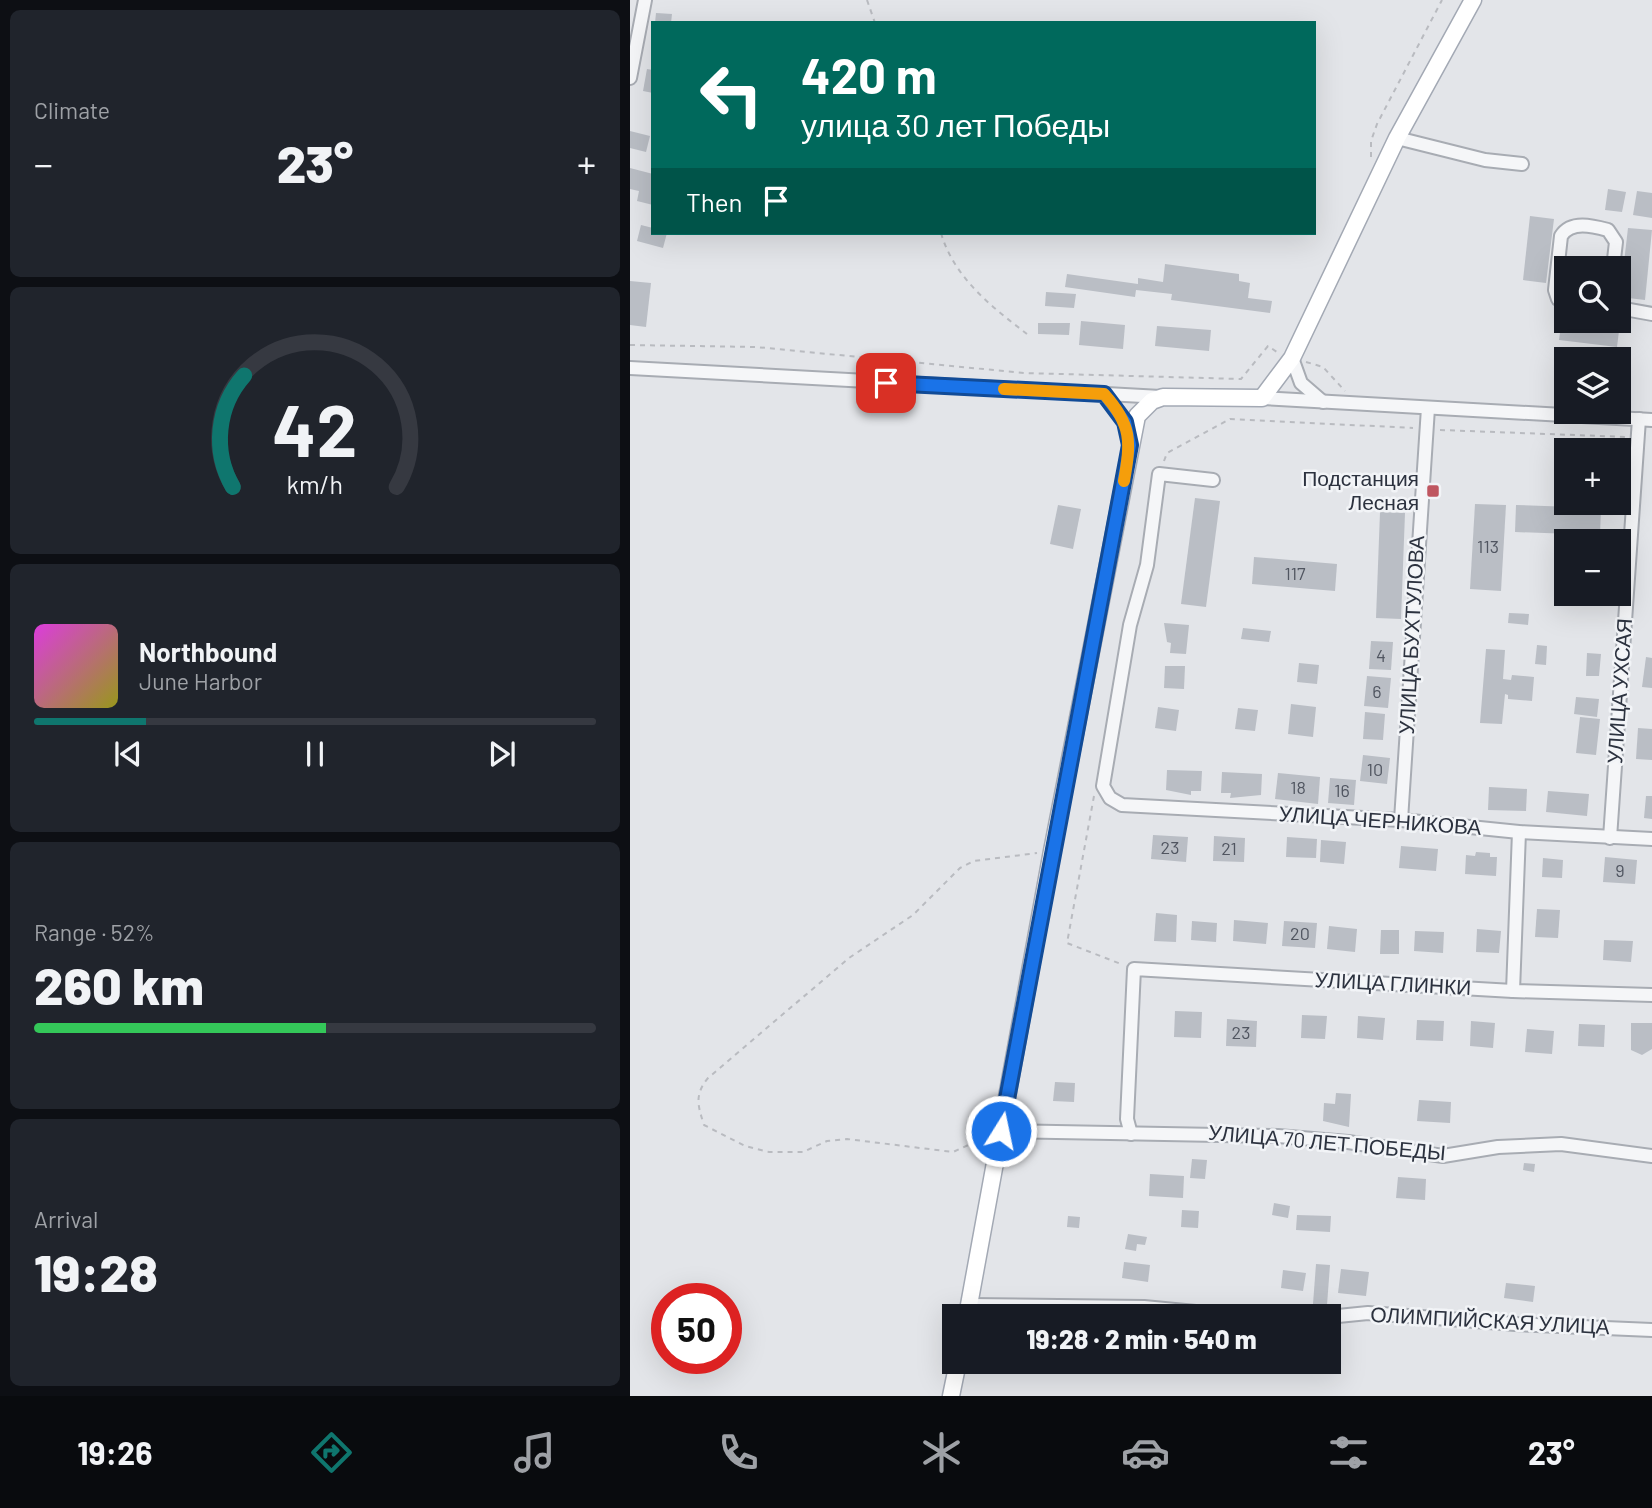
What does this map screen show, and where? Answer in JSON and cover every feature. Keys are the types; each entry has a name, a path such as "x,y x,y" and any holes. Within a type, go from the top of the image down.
{"main road":[{"path":"969,1304 1052,851 1137,416 1152,401 1163,397 1262,398 1291,358 1397,138 1473,0"},
{"path":"951,1396 956,1374"}],"street":[{"path":"630,78 645,0"},
{"path":"1397,138 1485,160 1522,164"},
{"path":"1559,256 1561,236 1566,229 1575,225 1608,230 1616,242 1614,256"},
{"path":"1631,310 1652,314"},
{"path":"1291,358 1301,383 1324,402"},
{"path":"630,368 1163,397"},
{"path":"1104,394 1125,422 1130,445"},
{"path":"1262,398 1645,419"},
{"name":"УЛИЦА БУХТУЛОВА","path":"1401,820 1428,408"},
{"name":"УЛИЦА УХСАЯ","path":"1610,838 1637,438 1645,419"},
{"path":"1159,474 1213,480"},
{"name":"УЛИЦА ЧЕРНИКОВА","path":"1159,474 1147,565 1130,625 1117,693 1103,786 1110,797 1122,805 1401,820 1519,832 1652,839"},
{"path":"1513,991 1519,832"},
{"name":"УЛИЦА ГЛИНКИ","path":"1131,1134 1127,1119 1134,969 1513,991 1652,995"},
{"name":"УЛИЦА 70 ЛЕТ ПОБЕДЫ","path":"1001,1131 1278,1136 1348,1142 1443,1156 1498,1147 1561,1144 1652,1156"},
{"name":"ОЛИМПИЙСКАЯ УЛИЦА","path":"1341,1316 1368,1313 1515,1324 1652,1329"}],"path":[{"path":"867,0 874,21"},
{"path":"1377,180 1370,153 1377,124 1442,0"},
{"path":"941,235 945,249 981,299 1027,334"},
{"path":"630,345 756,347 1024,373 1241,379 1268,346 1291,358 1323,367 1351,397"},
{"path":"1348,424 1349,415"},
{"path":"1159,474 1167,453 1230,419 1637,438"},
{"path":"1001,1131 953,1152 847,1139 827,1141 803,1152 769,1152 745,1146 704,1125 697,1101 699,1088 708,1078 849,958 914,915 960,868 974,862 1052,851"}],"building":[{"path":"656,13 672,14 671,21 655,21"},
{"path":"647,69 651,70 651,93 643,91"},
{"path":"630,131 650,136 646,152 630,148"},
{"path":"630,168 651,173 651,204 637,201 639,191 630,189"},
{"path":"1608,189 1626,192 1622,212 1605,210"},
{"path":"1637,191 1652,193 1652,218 1633,215"},
{"path":"1530,216 1554,219 1546,283 1523,280"},
{"path":"641,225 651,228 651,235 666,235 663,248 637,241"},
{"path":"1628,228 1652,230 1645,300 1631,298 1631,256 1625,256"},
{"path":"1165,264 1239,274 1239,281 1250,283 1248,298 1272,301 1270,313 1171,300 1172,294 1136,290 1135,297 1065,287 1067,274 1138,284 1138,278 1163,282"},
{"path":"630,281 651,283 646,327 630,325"},
{"path":"1046,292 1076,294 1074,308 1045,306"},
{"path":"1081,321 1125,325 1123,349 1079,345"},
{"path":"1038,323 1070,323 1069,335 1038,334"},
{"path":"1157,326 1211,330 1209,351 1155,346"},
{"path":"1560,333 1619,333 1617,347 1559,340"},
{"path":"1195,498 1220,501 1206,607 1181,604"},
{"path":"1475,504 1506,505 1501,591 1470,589"},
{"path":"1058,505 1081,509 1073,549 1050,544"},
{"path":"1516,505 1554,506 1554,515 1601,515 1600,529 1554,529 1554,533 1515,532"},
{"path":"1380,512 1405,513 1401,619 1376,618"},
{"path":"1254,557 1337,564 1335,591 1252,584"},
{"path":"1509,613 1529,614 1528,625 1508,623"},
{"path":"1164,623 1189,625 1186,654 1170,653 1171,643 1167,642"},
{"path":"1243,628 1271,631 1269,642 1241,639"},
{"path":"1371,641 1393,642 1391,670 1369,669"},
{"path":"1537,645 1547,646 1546,665 1535,664"},
{"path":"1486,649 1505,650 1503,679 1511,680 1512,675 1534,677 1532,701 1508,699 1505,694 1502,724 1480,723"},
{"path":"1587,653 1601,654 1599,676 1586,676"},
{"path":"1646,657 1652,658 1652,688 1642,687"},
{"path":"1299,663 1319,665 1317,684 1297,682"},
{"path":"1165,666 1185,666 1184,689 1164,688"},
{"path":"1367,676 1391,678 1388,708 1364,706"},
{"path":"1576,697 1599,699 1597,717 1574,714"},
{"path":"1291,704 1316,707 1313,737 1288,734"},
{"path":"1158,707 1179,710 1176,731 1155,728"},
{"path":"1238,708 1258,710 1255,731 1235,729"},
{"path":"1365,712 1385,714 1383,740 1363,739"},
{"path":"1580,717 1600,719 1596,755 1576,753"},
{"path":"1638,728 1652,729 1652,760 1636,759"},
{"path":"1363,755 1390,758 1387,784 1360,781"},
{"path":"1167,770 1202,771 1201,791 1191,791 1191,795 1166,790"},
{"path":"1222,772 1262,774 1261,795 1230,798 1231,793 1221,793"},
{"path":"1278,773 1320,777 1318,804 1275,799"},
{"path":"1330,778 1356,780 1354,805 1328,803"},
{"path":"1489,787 1527,789 1526,811 1488,810"},
{"path":"1548,791 1589,794 1587,816 1546,812"},
{"path":"1646,796 1652,796 1652,819 1644,818"},
{"path":"1153,835 1188,837 1186,862 1151,859"},
{"path":"1214,836 1245,838 1244,862 1213,861"},
{"path":"1287,837 1317,839 1316,858 1286,857"},
{"path":"1321,840 1346,842 1344,864 1320,862"},
{"path":"1401,846 1438,849 1436,871 1399,868"},
{"path":"1476,852 1490,853 1490,857 1497,857 1496,876 1465,874 1466,855 1475,856"},
{"path":"1605,857 1637,860 1635,884 1603,882"},
{"path":"1543,858 1563,860 1562,878 1542,877"},
{"path":"1537,909 1560,910 1558,938 1535,937"},
{"path":"1156,913 1177,915 1176,942 1154,941"},
{"path":"1234,920 1268,923 1266,944 1233,941"},
{"path":"1192,921 1217,923 1216,942 1191,940"},
{"path":"1284,921 1317,923 1315,948 1282,946"},
{"path":"1329,926 1357,929 1355,952 1327,949"},
{"path":"1477,929 1501,931 1499,953 1476,952"},
{"path":"1381,930 1399,930 1399,954 1380,954"},
{"path":"1415,931 1444,932 1443,953 1414,951"},
{"path":"1604,940 1633,941 1631,962 1603,960"},
{"path":"1175,1011 1202,1012 1201,1038 1174,1037"},
{"path":"1302,1015 1327,1016 1325,1039 1301,1038"},
{"path":"1358,1016 1385,1018 1383,1040 1357,1038"},
{"path":"1227,1019 1257,1021 1256,1047 1226,1046"},
{"path":"1417,1020 1444,1021 1443,1041 1416,1040"},
{"path":"1471,1021 1495,1023 1493,1048 1470,1046"},
{"path":"1631,1023 1652,1023 1652,1049 1642,1055 1631,1050"},
{"path":"1579,1024 1605,1025 1604,1047 1578,1046"},
{"path":"1527,1029 1554,1031 1552,1054 1525,1052"},
{"path":"1055,1082 1075,1083 1074,1102 1053,1101"},
{"path":"1336,1093 1351,1094 1349,1127 1323,1121 1324,1103 1335,1104"},
{"path":"1419,1100 1451,1102 1450,1123 1417,1121"},
{"path":"1192,1159 1207,1160 1205,1179 1190,1178"},
{"path":"1524,1163 1535,1164 1534,1172 1523,1170"},
{"path":"1150,1174 1184,1176 1183,1198 1149,1196"},
{"path":"1398,1177 1426,1179 1425,1200 1396,1198"},
{"path":"1274,1203 1290,1206 1288,1218 1272,1215"},
{"path":"1182,1210 1199,1211 1198,1228 1181,1227"},
{"path":"1297,1215 1331,1216 1330,1232 1296,1230"},
{"path":"1068,1216 1080,1217 1079,1228 1067,1227"},
{"path":"1128,1234 1147,1237 1145,1245 1137,1244 1136,1251 1125,1249"},
{"path":"1124,1262 1150,1265 1148,1282 1122,1278"},
{"path":"1316,1264 1330,1265 1327,1304 1313,1304"},
{"path":"1341,1269 1369,1272 1366,1296 1338,1293"},
{"path":"1283,1270 1306,1273 1303,1291 1281,1288"},
{"path":"1506,1283 1535,1286 1533,1302 1504,1298"}],"slow traffic":[{"path":"1004,389 1104,394 1125,422 1130,445 1124,481"}],"place":[{"name":"Подстанция Лесная","path":"1433,491"}],"route":[{"path":"886,383 1104,394 1125,422 1130,445 1001,1131"}]}
